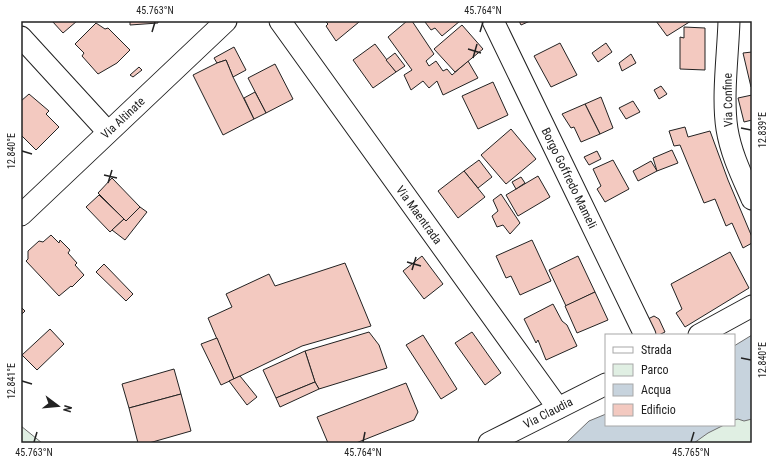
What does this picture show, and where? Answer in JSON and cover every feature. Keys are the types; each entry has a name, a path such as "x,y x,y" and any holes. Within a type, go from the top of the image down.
{"street":[{"name":"Via Altinate","path":"21,215 226,21"},
{"name":"Via Maentrada","path":"280,21 558,408"},
{"name":"Borgo Goffredo Mameli","path":"493,21 644,334"},
{"name":"Via Confine","path":"729,21 726,94 727,129 733,154 752,199"},
{"path":"21,37 108,132"},
{"path":"701,334 752,306"},
{"name":"Via Claudia","path":"489,443 605,384"}],"green space":[{"path":"752,349 752,443 608,443 623,426 735,426 735,357"},
{"path":"21,426 42,443 21,443"}],"water":[{"path":"752,335 752,419 744,421 735,420 735,345"},
{"path":"605,414 605,426 722,426 708,433 694,443 566,443 589,421"}],"building":[{"path":"52,21 77,21 63,33"},
{"path":"130,21 158,21 158,23 130,25"},
{"path":"325,21 359,22 336,41 326,26 328,24"},
{"path":"407,21 412,21 434,54 426,61 429,66 436,61 443,71 447,69 452,75 468,61 478,78 443,95 437,81 429,88 423,81 411,90 404,75 412,70 388,37"},
{"path":"460,21 442,36 435,28 431,30 425,22"},
{"path":"519,21 530,21 521,25"},
{"path":"656,21 691,21 667,36"},
{"path":"96,23 105,29 108,28 130,50 117,63 98,74 82,56 84,53 75,44"},
{"path":"462,25 483,49 455,72 434,49"},
{"path":"684,27 705,28 705,70 680,69 680,37 684,38"},
{"path":"560,43 577,75 551,87 534,56"},
{"path":"606,43 612,52 598,62 592,53"},
{"path":"375,44 396,72 373,88 353,60"},
{"path":"234,47 246,70 233,77 226,60 217,63 214,58"},
{"path":"752,52 752,87 751,87 743,53"},
{"path":"395,53 405,66 396,72 386,60"},
{"path":"631,54 636,63 622,71 619,63"},
{"path":"226,60 254,119 223,135 193,75"},
{"path":"275,64 293,99 266,113 248,78"},
{"path":"139,67 142,70 133,77 130,75"},
{"path":"493,82 508,115 478,129 462,96"},
{"path":"661,86 667,94 659,99 654,90"},
{"path":"255,92 266,113 254,119 244,98"},
{"path":"29,94 49,111 46,114 59,127 36,150 21,135 21,101"},
{"path":"752,95 752,120 744,122 738,98"},
{"path":"601,97 613,128 600,134 585,104"},
{"path":"633,101 640,112 626,119 619,108"},
{"path":"585,104 600,134 581,142 574,127 571,128 562,114"},
{"path":"685,127 688,137 710,131 728,180 752,237 752,243 743,248 732,223 726,226 715,199 704,203 680,145 674,146 669,131"},
{"path":"511,129 536,159 506,184 481,155"},
{"path":"672,150 678,163 657,171 653,158"},
{"path":"597,151 601,159 589,165 584,157"},
{"path":"479,160 492,177 478,188 464,171"},
{"path":"613,160 629,189 605,202 597,189 601,186 593,169"},
{"path":"651,161 657,171 638,181 633,171"},
{"path":"464,171 485,197 458,218 438,191"},
{"path":"538,176 550,197 518,216 506,195"},
{"path":"521,177 525,183 516,189 512,182"},
{"path":"112,178 140,207 126,221 98,193"},
{"path":"501,194 520,223 510,234 503,225 497,227 492,216 498,211 493,200"},
{"path":"99,195 124,219 110,232 86,207"},
{"path":"140,207 147,212 125,240 112,230 124,219 126,221"},
{"path":"51,235 59,243 60,240 70,250 68,253 77,263 75,265 84,275 72,287 71,286 59,296 26,261 28,259 28,251 39,241 43,242"},
{"path":"532,240 551,281 520,295 511,276 506,278 496,256"},
{"path":"730,252 749,288 685,327 676,313 682,309 671,284"},
{"path":"422,256 443,284 424,299 403,271"},
{"path":"578,256 595,292 566,306 549,270"},
{"path":"345,263 371,326 302,346 234,379 208,318 232,307 226,294 269,274 275,286"},
{"path":"104,264 133,294 126,301 96,272"},
{"path":"595,292 608,320 577,333 565,306"},
{"path":"553,304 562,321 567,325 577,346 546,360 538,340 536,343 524,319"},
{"path":"21,307 25,311 21,315"},
{"path":"654,316 659,319 665,332 661,334 652,334 648,319"},
{"path":"50,329 64,344 37,370 22,355"},
{"path":"369,332 379,345 387,368 319,389 315,382 305,351"},
{"path":"472,332 501,373 485,385 455,343"},
{"path":"423,335 457,389 441,399 406,345"},
{"path":"217,338 234,379 221,385 201,344"},
{"path":"305,351 315,382 276,398 263,370"},
{"path":"174,369 181,394 129,408 122,384"},
{"path":"240,376 257,397 247,405 229,381"},
{"path":"315,382 319,389 280,407 276,398"},
{"path":"406,383 418,412 414,420 356,443 328,443 317,417"},
{"path":"181,394 191,431 149,443 138,443 129,408"}]}
